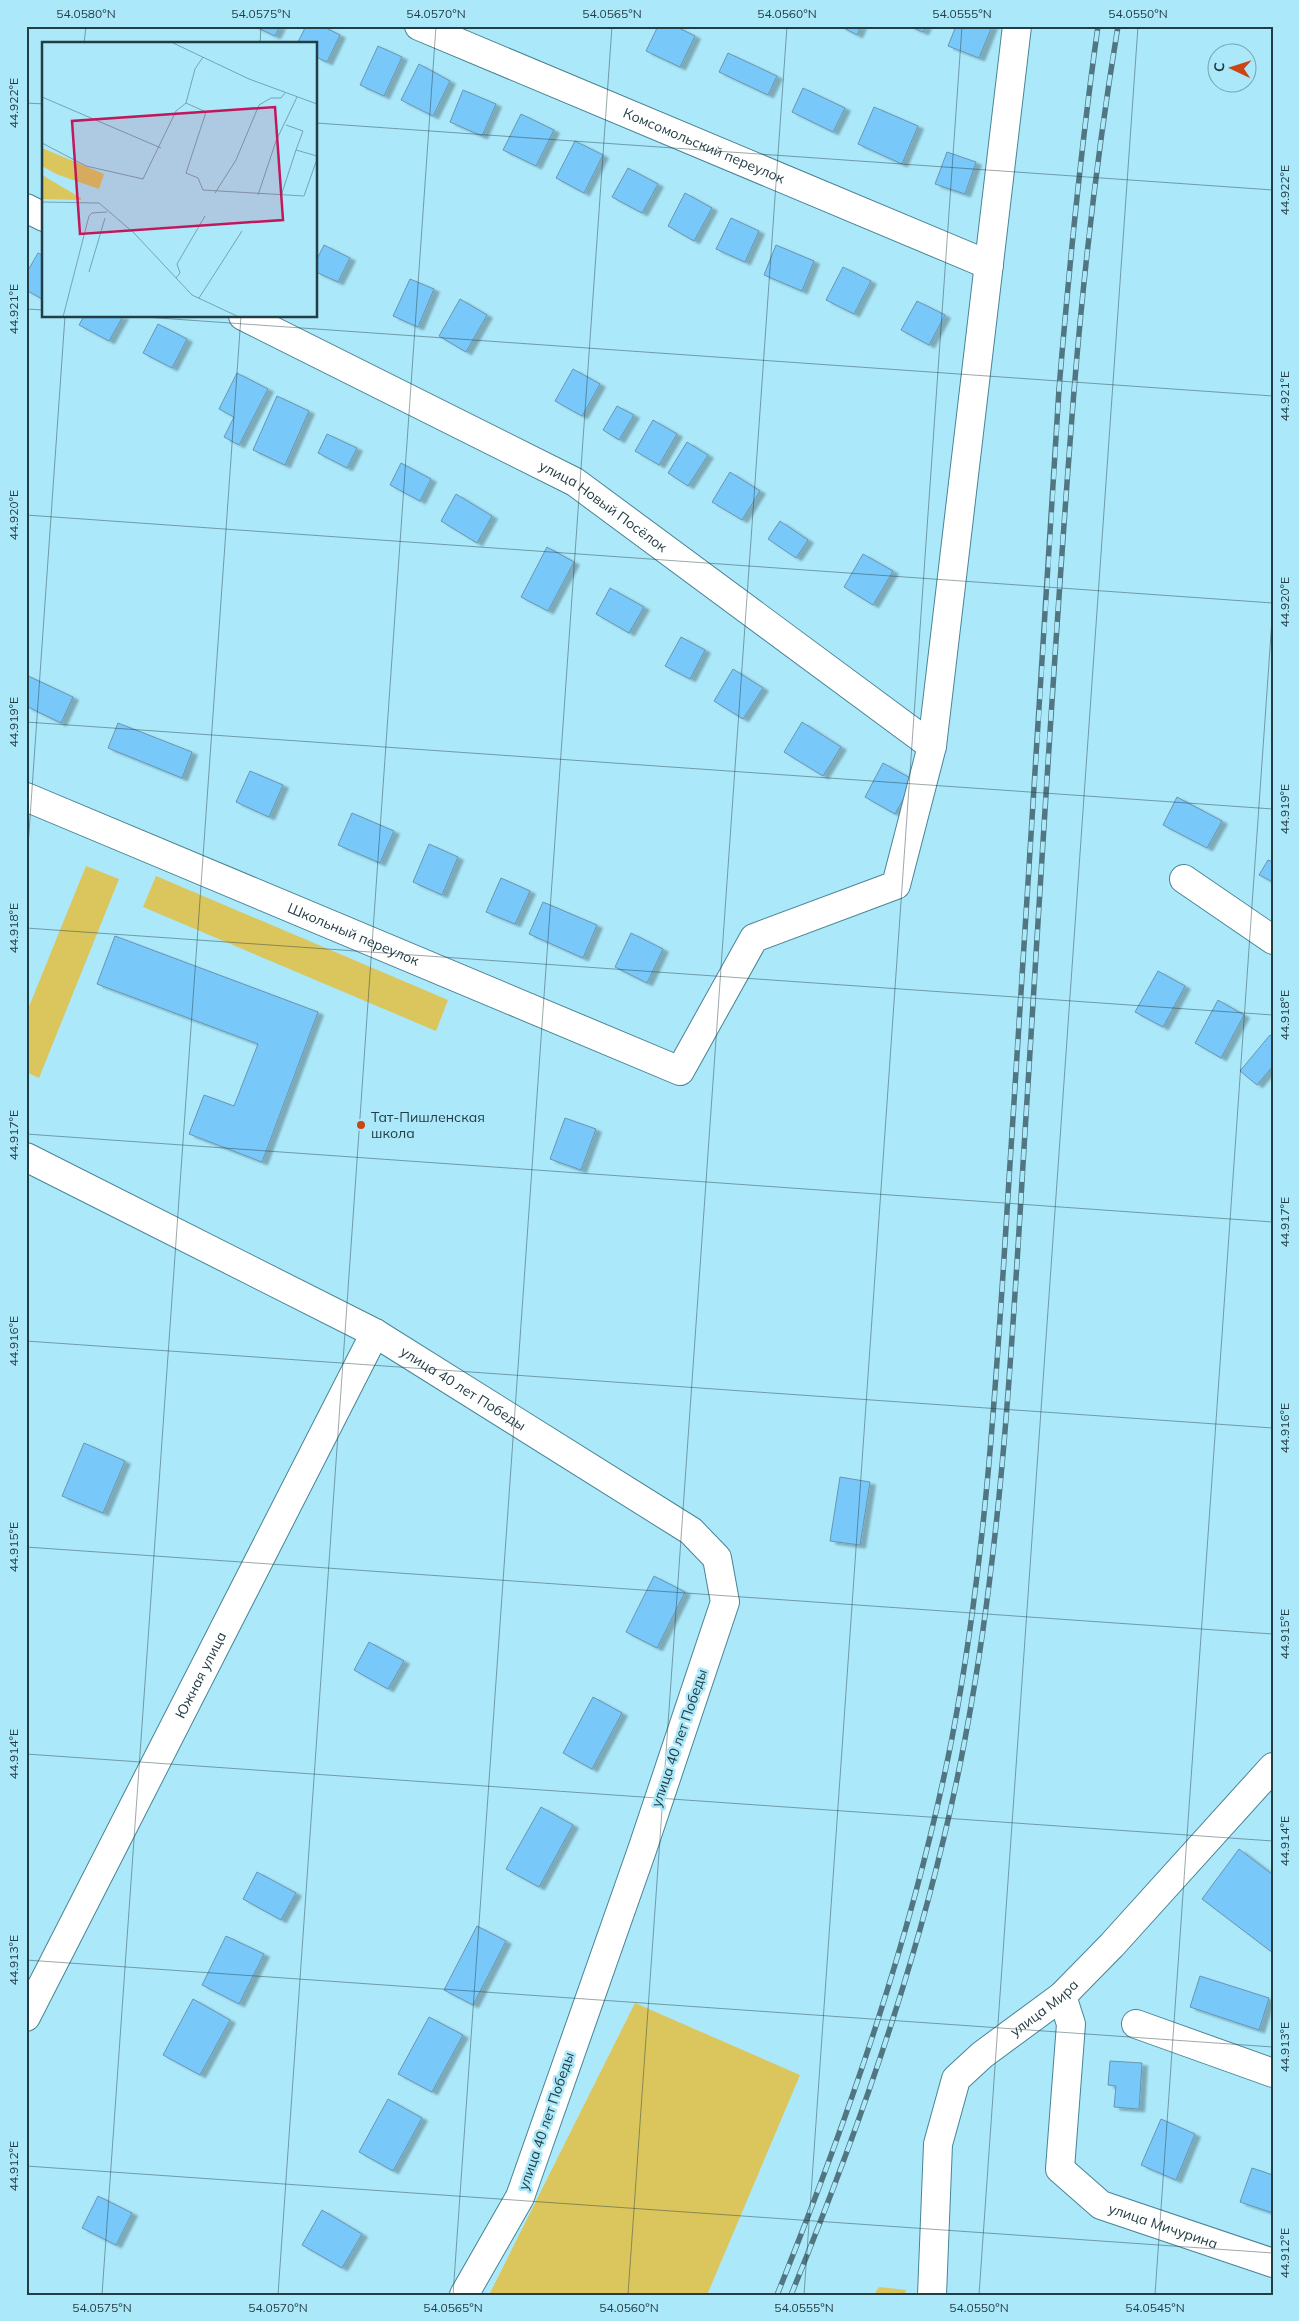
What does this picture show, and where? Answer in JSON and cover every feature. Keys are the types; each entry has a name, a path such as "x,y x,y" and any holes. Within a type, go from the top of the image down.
{"street":[{"name":"Комсомольский переулок","path":"419,26 989,265"},
{"path":"932,746 1017,26"},
{"path":"26,208 42,216"},
{"name":"улица Новый Посёлок","path":"247,318 575,482 932,746"},
{"name":"Школьный переулок","path":"26,797 680,1071 754,938 896,885 932,746"},
{"path":"1184,879 1273,940"},
{"name":"улица 40 лет Победы","path":"26,1157 375,1333 691,1530 717,1558 725,1602 642,1850 520,2197 464,2295"},
{"name":"Южная улица","path":"26,2017 375,1333"},
{"name":"улица Мира","path":"932,2295 938,2144 956,2079 982,2055 1062,1996 1112,1945 1273,1767"},
{"name":"улица Мичурина","path":"1062,1996 1071,2024 1060,2169 1101,2205 1273,2263"},
{"path":"1136,2024 1273,2072"}],"shaded area":[{"path":"86,866 119,879 39,1078 26,1072 26,1014"},
{"path":"156,876 448,1000 436,1031 143,907"},
{"path":"635,2003 800,2075 707,2295 489,2295"},
{"path":"879,2287 906,2290 905,2295 874,2295"}],"building":[{"path":"254,26 280,26 275,36"},
{"path":"306,26 322,26 340,35 327,62 318,58 318,42 298,42"},
{"path":"658,26 675,26 695,36 680,67 646,51"},
{"path":"840,26 861,26 857,35"},
{"path":"909,26 926,26 923,32"},
{"path":"956,26 992,26 979,58 948,46"},
{"path":"378,46 402,57 384,96 360,85"},
{"path":"728,53 777,76 768,95 719,72"},
{"path":"419,64 450,81 433,116 401,100"},
{"path":"803,88 845,108 833,132 792,112"},
{"path":"463,90 496,104 482,136 450,122"},
{"path":"874,107 918,126 902,164 858,144"},
{"path":"521,114 554,130 536,166 503,150"},
{"path":"575,141 603,155 584,193 556,178"},
{"path":"947,152 976,162 965,194 935,184"},
{"path":"628,168 658,184 642,213 612,197"},
{"path":"685,193 712,208 694,241 668,226"},
{"path":"731,218 759,231 745,262 716,249"},
{"path":"324,245 350,258 338,282 318,273 318,257"},
{"path":"776,245 814,261 802,291 764,275"},
{"path":"38,253 42,255 42,299 26,290 26,274"},
{"path":"843,267 871,281 854,314 826,300"},
{"path":"410,279 434,289 418,327 393,316"},
{"path":"460,299 487,315 466,352 439,336"},
{"path":"917,301 945,315 929,345 901,330"},
{"path":"83,318 122,318 109,341 79,325"},
{"path":"158,324 187,339 172,368 143,353"},
{"path":"573,369 600,384 582,416 555,401"},
{"path":"237,373 268,389 239,445 224,437 234,417 219,409"},
{"path":"277,396 309,411 285,465 253,450"},
{"path":"617,406 634,415 619,440 603,430"},
{"path":"653,420 677,434 659,465 635,451"},
{"path":"327,434 357,448 347,468 318,453"},
{"path":"687,442 708,455 688,486 668,473"},
{"path":"401,463 431,479 420,501 390,485"},
{"path":"730,472 760,491 742,520 712,502"},
{"path":"456,494 492,516 477,543 441,521"},
{"path":"780,521 808,540 796,558 768,539"},
{"path":"547,547 574,562 548,611 521,597"},
{"path":"863,554 893,571 873,605 844,587"},
{"path":"610,588 644,607 629,633 596,614"},
{"path":"681,637 705,650 690,679 665,666"},
{"path":"733,669 763,688 743,719 714,701"},
{"path":"26,675 73,697 61,723 26,706"},
{"path":"802,722 841,747 823,776 784,752"},
{"path":"118,723 192,752 182,778 108,748"},
{"path":"883,763 914,780 895,814 865,797"},
{"path":"250,771 283,785 269,817 236,802"},
{"path":"1177,797 1222,821 1207,848 1163,825"},
{"path":"352,813 394,831 380,863 338,845"},
{"path":"429,844 458,857 442,895 413,882"},
{"path":"1268,860 1273,862 1273,882 1259,875"},
{"path":"501,878 530,891 515,924 486,912"},
{"path":"543,902 597,925 583,958 529,934"},
{"path":"631,933 663,949 647,983 615,967"},
{"path":"115,936 318,1012 262,1162 189,1134 204,1095 234,1106 258,1044 97,984"},
{"path":"1158,971 1185,986 1163,1027 1135,1012"},
{"path":"1218,1000 1244,1015 1221,1058 1195,1043"},
{"path":"1270,1035 1273,1038 1273,1066 1257,1085 1240,1071"},
{"path":"565,1118 596,1129 581,1170 550,1159"},
{"path":"84,1443 125,1461 103,1513 62,1496"},
{"path":"840,1477 870,1482 860,1545 830,1541"},
{"path":"654,1576 685,1592 657,1648 626,1632"},
{"path":"369,1642 404,1661 388,1689 354,1670"},
{"path":"593,1697 622,1713 592,1769 563,1753"},
{"path":"541,1807 573,1825 539,1887 506,1869"},
{"path":"1239,1849 1273,1875 1273,1953 1202,1899"},
{"path":"257,1872 296,1893 281,1920 243,1899"},
{"path":"477,1926 506,1941 473,2005 444,1990"},
{"path":"226,1936 264,1954 239,2004 202,1985"},
{"path":"1200,1976 1269,1998 1259,2030 1190,2007"},
{"path":"193,1999 230,2020 200,2075 163,2055"},
{"path":"429,2017 463,2035 432,2092 398,2074"},
{"path":"1110,2061 1142,2063 1139,2109 1114,2107 1116,2086 1108,2085"},
{"path":"388,2099 422,2118 393,2171 359,2152"},
{"path":"1161,2119 1195,2134 1176,2180 1141,2165"},
{"path":"1252,2168 1273,2175 1273,2213 1240,2202"},
{"path":"98,2196 132,2213 116,2245 82,2228"},
{"path":"322,2210 362,2234 342,2268 302,2245"}],"railway":[{"path":"777,2295 830,2159 878,2021 919,1881 937,1810 952,1738 976,1584 985,1507 998,1352 1059,389 1076,208 1098,26"},
{"path":"791,2295 869,2090 914,1952 950,1811 978,1666 997,1519 1010,1371 1074,391 1092,208 1118,26"}],"place":[{"name":"Тат-Пишленская школа","path":"361,1125"}]}
